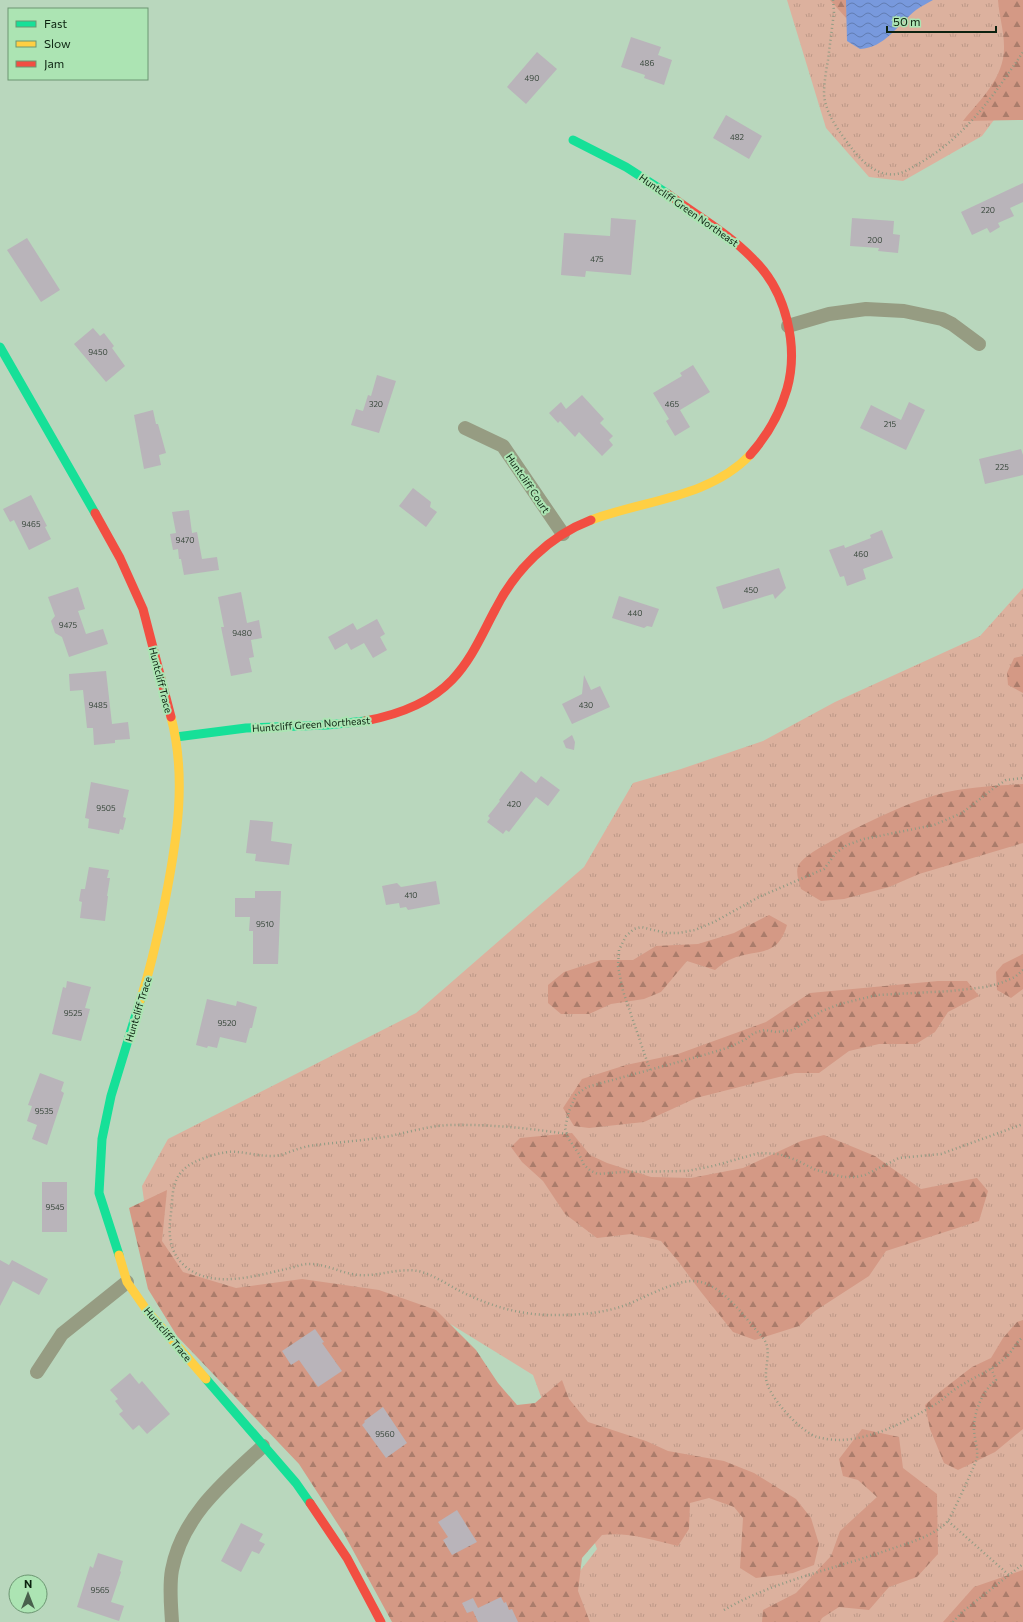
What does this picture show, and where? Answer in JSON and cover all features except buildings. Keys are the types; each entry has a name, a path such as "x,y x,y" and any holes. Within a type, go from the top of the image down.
{"street":[{"name":"Huntcliff Green Northeast","path":"176,737 238,728 365,722 392,716 420,704 441,690 459,673 472,654 513,580 534,557 563,534 584,523 610,513 684,494 711,483 729,472 745,459 770,429 782,406 789,383 791,354 788,326 780,299 770,278 754,258 736,241 633,171 573,140"},
{"path":"788,326 829,314 866,309 904,310 942,319 952,324 978,344"},
{"name":"Huntcliff Trace","path":"0,347 120,558 143,609 176,737 180,793 175,849 152,963 112,1096 102,1139 99,1193 127,1282 148,1312 296,1483 323,1520 347,1558 381,1622"},
{"name":"Huntcliff Court","path":"465,428 503,446 563,534"},
{"path":"37,1372 62,1334 127,1282"},
{"path":"172,1622 172,1570 182,1539 197,1514 217,1488 263,1446"}],"path":[{"path":"833,0 834,12 824,95 828,111 844,138 858,156 870,167 880,172 893,174 906,171 934,156 964,130 990,101 1023,52"},
{"path":"650,1070 623,991 618,966 619,950 626,936 634,929 641,928 666,933 679,933 695,930 714,922 774,891 824,869 836,853 847,845 864,839 934,825 962,813 1006,780 1023,778"},
{"path":"1023,970 1015,977 1001,983 986,986 951,991 876,995 840,1004 822,1011 793,1030 776,1032 765,1030 754,1033 730,1047 672,1065 587,1087 576,1095 569,1111 565,1128 584,1165 591,1171 598,1174 687,1171 713,1166 759,1153 779,1154 796,1160 816,1170 843,1177 851,1177 865,1174 899,1158 941,1154 1023,1124"},
{"path":"567,1134 534,1129 445,1125 381,1138 310,1146 279,1155 260,1156 233,1151 215,1156 190,1164 177,1176 170,1220 170,1240 174,1255 186,1267 200,1276 220,1280 234,1279 308,1264 360,1275 408,1270 421,1271 461,1292 508,1310 529,1314 555,1316 586,1314 622,1307 643,1297 677,1285 694,1281 712,1287 732,1301 766,1342 768,1357 766,1378 768,1389 775,1401 806,1431 816,1437 836,1440 858,1438 873,1434 939,1402 957,1388 1007,1358 1017,1341 1023,1337"},
{"path":"724,1610 740,1600 768,1589 919,1539 936,1530 948,1521 977,1460 974,1430 975,1423 980,1404 985,1394 996,1380 991,1368"},
{"path":"948,1521 1009,1575"},
{"path":"953,1622 961,1613 1023,1564"}],"green space":[{"path":"787,0 1023,0 1023,81 982,136 903,181 869,177 826,128"},
{"path":"830,0 846,0 847,19"},
{"path":"998,0 1023,0 1023,120 963,121 991,87 1001,68 1004,46"},
{"path":"1023,588 1023,1622 585,1622 567,1588 597,1549 533,1375 421,1306 203,1295 152,1259 142,1186 168,1139 416,1013 584,867 633,783 681,769 763,741 835,702 980,636"},
{"path":"1023,656 1023,693 1008,685 1007,673 1014,658"},
{"path":"1023,784 1023,843 919,874 889,887 844,899 821,901 801,889 797,869 804,859 846,833 879,817 901,807 947,792 979,787"},
{"path":"769,915 787,925 783,936 777,944 770,949 737,957 726,962 715,970 687,961 661,992 644,999 611,1004 589,1014 561,1014 548,1003 548,985 564,972 601,960 633,960 656,946 698,944 734,933"},
{"path":"1023,954 1023,989 1011,998 997,990 996,972 1003,964"},
{"path":"938,981 967,981 979,996 948,1012 935,1032 916,1044 879,1044 849,1051 819,1073 795,1073 696,1098 644,1122 589,1128 574,1126 563,1108 582,1079 626,1065 678,1054 766,1022 810,993"},
{"path":"572,1133 590,1155 607,1163 651,1177 691,1178 743,1168 801,1141 824,1135 875,1156 921,1189 977,1178 988,1191 979,1221 886,1251 869,1276 815,1311 799,1326 755,1340 733,1332 661,1241 631,1234 597,1238 565,1214 543,1181 522,1162 511,1147 520,1138"},
{"path":"167,1190 162,1241 183,1272 236,1288 302,1279 379,1290 436,1310 476,1350 498,1383 517,1405 535,1403 562,1380 569,1399 588,1422 646,1441 668,1451 724,1461 754,1473 796,1499 811,1518 819,1544 814,1565 793,1573 756,1578 740,1568 743,1518 734,1507 709,1498 690,1503 689,1529 678,1546 630,1536 611,1534 602,1535 582,1558 578,1591 590,1622 392,1622 343,1532 299,1464 177,1336 148,1289 129,1208"},
{"path":"1023,1320 1023,1429 995,1452 958,1470 944,1463 930,1429 925,1405 972,1367 991,1358 1003,1338 1017,1322"},
{"path":"862,1429 899,1437 903,1468 937,1494 938,1554 917,1577 889,1587 869,1610 839,1607 822,1618 820,1622 762,1622 763,1610 796,1593 831,1556 840,1531 877,1497 858,1480 843,1476 839,1459"},
{"path":"1023,1570 1023,1622 943,1622 974,1587"}],"water":[{"path":"846,0 933,0 916,10 884,40 869,48 860,49 847,41"}],"traffic: fast":[{"path":"573,140 626,167 668,194"},
{"path":"0,347 95,513"},
{"path":"176,737 246,728 327,725 365,721"},
{"path":"119,1255 99,1193 102,1139 111,1096 140,1001"},
{"path":"206,1379 296,1483 310,1503"}],"traffic: slow":[{"path":"591,520 696,489 734,469 750,455"},
{"path":"140,1001 160,926 176,832 179,786 176,740 171,717"},
{"path":"119,1255 127,1282 148,1312 206,1379"}],"traffic: jam":[{"path":"668,194 735,242 745,251 766,274 775,288 782,304 787,320 790,338 791,355 787,389 781,407 772,424 750,455"},
{"path":"95,513 120,558 143,609 171,717"},
{"path":"365,721 401,712 423,702 433,696 452,680 465,664 476,646 503,595 523,568 547,545 561,535 591,520"},
{"path":"310,1503 347,1558 381,1622"}]}
